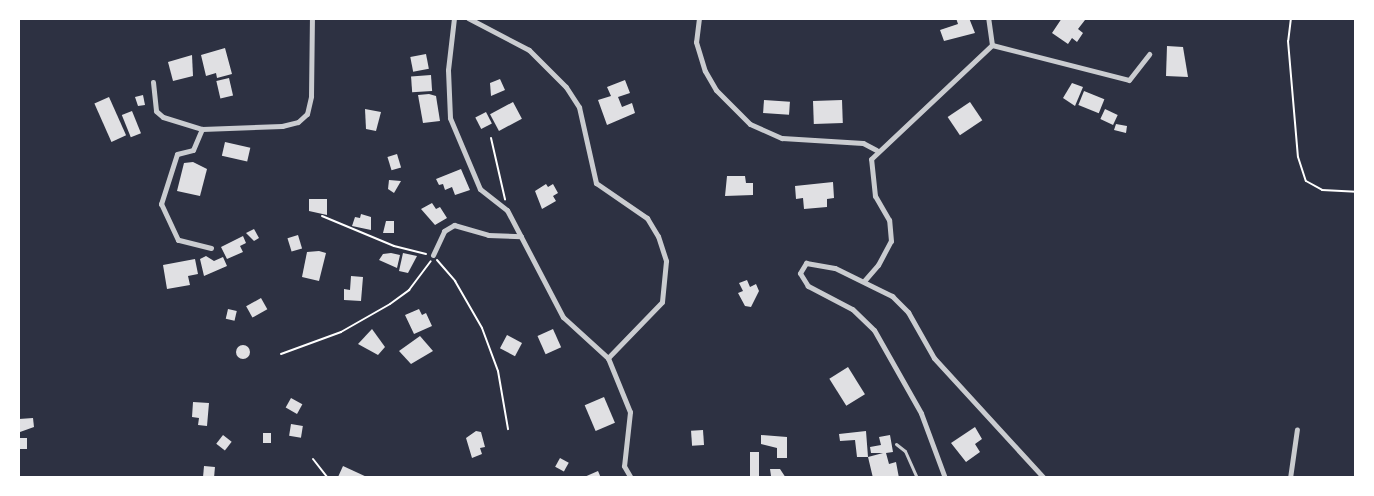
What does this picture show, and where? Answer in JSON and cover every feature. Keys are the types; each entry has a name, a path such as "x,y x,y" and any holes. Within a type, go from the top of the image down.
{"street":[{"path":"153,82 156,111 202,129 282,126 298,122 306,114 311,96 312,18"},
{"path":"454,18 448,70 450,118 480,189 507,210 563,317 608,358 630,412 624,466 631,478"},
{"path":"468,18 529,50 566,87 579,107 596,183 647,218 658,236 666,261 662,302 608,358"},
{"path":"699,18 696,42 705,71 716,90 750,124 782,138 863,143 876,150"},
{"path":"988,18 992,45"},
{"path":"864,281 879,266 891,240 889,220 875,196 871,159 876,150 992,45"},
{"path":"992,45 1129,80 1149,54"},
{"path":"202,129 193,150 177,154 161,204 178,240 211,248"},
{"path":"434,255 444,231 454,225 488,236 521,236"},
{"path":"945,478 921,413 874,330 852,309 808,286 800,273 801,267 813,262 864,281 892,296 908,312 934,358 1044,478"},
{"path":"1290,478 1297,429"}],"lane":[{"path":"896,444 904,451 917,478"}],"path":[{"path":"1291,18 1288,41 1298,157 1306,181 1322,190 1356,192"},
{"path":"491,138 507,210"},
{"path":"322,216 415,253 434,255 455,281 482,328 498,371 508,429"},
{"path":"281,354 341,332 390,303 409,290 434,255"},
{"path":"313,459 328,478"}],"building":[{"path":"956,18 969,18 975,33 944,41 940,30 958,24"},
{"path":"1062,18 1085,20 1078,29 1083,33 1077,42 1072,38 1068,44 1052,33"},
{"path":"1167,46 1183,47 1188,77 1166,76"},
{"path":"225,48 232,74 217,78 216,73 206,76 201,55"},
{"path":"426,54 429,69 413,72 410,57"},
{"path":"192,55 193,76 173,81 168,62"},
{"path":"431,75 432,91 412,92 411,76"},
{"path":"229,78 233,96 220,98 216,81"},
{"path":"500,79 505,90 491,96 490,83"},
{"path":"625,80 630,93 618,97 622,107 632,103 635,113 607,125 598,100 611,96 607,87"},
{"path":"1072,83 1083,87 1075,106 1063,98"},
{"path":"1084,91 1104,99 1099,113 1078,105"},
{"path":"143,95 145,105 138,106 135,97"},
{"path":"418,95 436,96 440,121 423,123"},
{"path":"109,97 126,135 111,142 94,104"},
{"path":"764,100 790,102 789,115 763,113"},
{"path":"842,100 843,123 814,124 813,101"},
{"path":"513,102 522,119 499,131 490,114"},
{"path":"970,102 982,120 960,135 948,117"},
{"path":"365,109 381,112 376,131 366,129"},
{"path":"1105,109 1118,115 1113,125 1100,119"},
{"path":"132,111 141,133 131,137 122,115"},
{"path":"486,112 492,124 481,129 475,117"},
{"path":"1116,124 1127,126 1126,133 1114,130"},
{"path":"225,142 250,148 247,161 222,156"},
{"path":"397,154 401,167 392,170 387,157"},
{"path":"193,162 207,169 200,196 177,191 184,163"},
{"path":"461,169 470,190 455,195 452,187 445,190 443,184 439,185 436,179"},
{"path":"727,176 745,176 746,183 753,183 753,195 725,196"},
{"path":"389,180 401,181 394,193 388,189"},
{"path":"833,182 834,198 827,199 827,207 804,209 803,198 796,199 795,186"},
{"path":"546,184 548,187 553,184 558,193 553,196 556,201 542,209 535,191"},
{"path":"309,199 327,199 327,215 309,211"},
{"path":"432,203 436,209 440,207 447,218 435,225 421,209"},
{"path":"361,214 371,217 371,230 352,226 355,217 360,218"},
{"path":"386,221 394,221 394,233 383,233"},
{"path":"254,229 259,238 254,241 246,233"},
{"path":"298,235 302,248 292,252 287,238"},
{"path":"243,236 246,243 240,246 243,252 227,259 221,247"},
{"path":"307,252 326,253 319,281 302,277"},
{"path":"403,253 417,256 408,273 399,271"},
{"path":"383,254 400,255 397,268 379,260"},
{"path":"206,256 214,261 223,257 227,266 204,276 200,259"},
{"path":"195,259 198,274 188,276 190,285 167,289 163,265"},
{"path":"351,276 363,277 361,301 344,300 344,289 350,290"},
{"path":"747,280 750,287 756,284 759,291 751,307 745,306 738,293 743,291 739,283"},
{"path":"261,298 267,309 252,318 246,306"},
{"path":"228,309 237,311 235,321 226,319"},
{"path":"419,309 422,315 426,313 432,326 414,334 405,315"},
{"path":"372,329 385,347 378,355 358,344"},
{"path":"553,329 561,347 546,354 537,336"},
{"path":"507,335 522,343 515,356 500,348"},
{"path":"420,336 433,351 411,364 399,351"},
{"path":"243,345 248,347 250,352 248,357 243,359 238,357 236,352 238,347"},
{"path":"848,367 865,394 846,406 829,379"},
{"path":"604,397 615,423 596,431 585,405"},
{"path":"291,398 302,404 297,414 286,408"},
{"path":"193,402 209,403 207,426 198,425 199,418 192,417"},
{"path":"33,418 34,427 20,432 19,419"},
{"path":"291,424 303,426 301,438 289,436"},
{"path":"975,427 982,439 975,444 980,452 966,462 951,443"},
{"path":"703,430 704,445 692,446 691,431"},
{"path":"476,431 481,432 485,447 480,448 482,454 472,458 466,438"},
{"path":"866,431 868,457 857,457 855,440 840,441 839,434"},
{"path":"263,433 271,433 271,443 263,443"},
{"path":"223,435 232,442 225,450 216,444"},
{"path":"761,435 787,437 787,458 777,458 777,448 761,444"},
{"path":"890,435 893,452 886,453 889,464 896,462 899,478 873,478 868,457 883,453 871,453 870,447 881,445 879,437"},
{"path":"18,438 27,438 27,449 18,449"},
{"path":"750,452 759,452 759,478 750,478"},
{"path":"560,458 569,463 564,472 555,467"},
{"path":"204,466 215,467 214,477 203,476"},
{"path":"343,466 369,478 338,477"},
{"path":"770,469 780,469 786,478 762,478 771,476"},
{"path":"598,471 601,478 582,478"}]}
